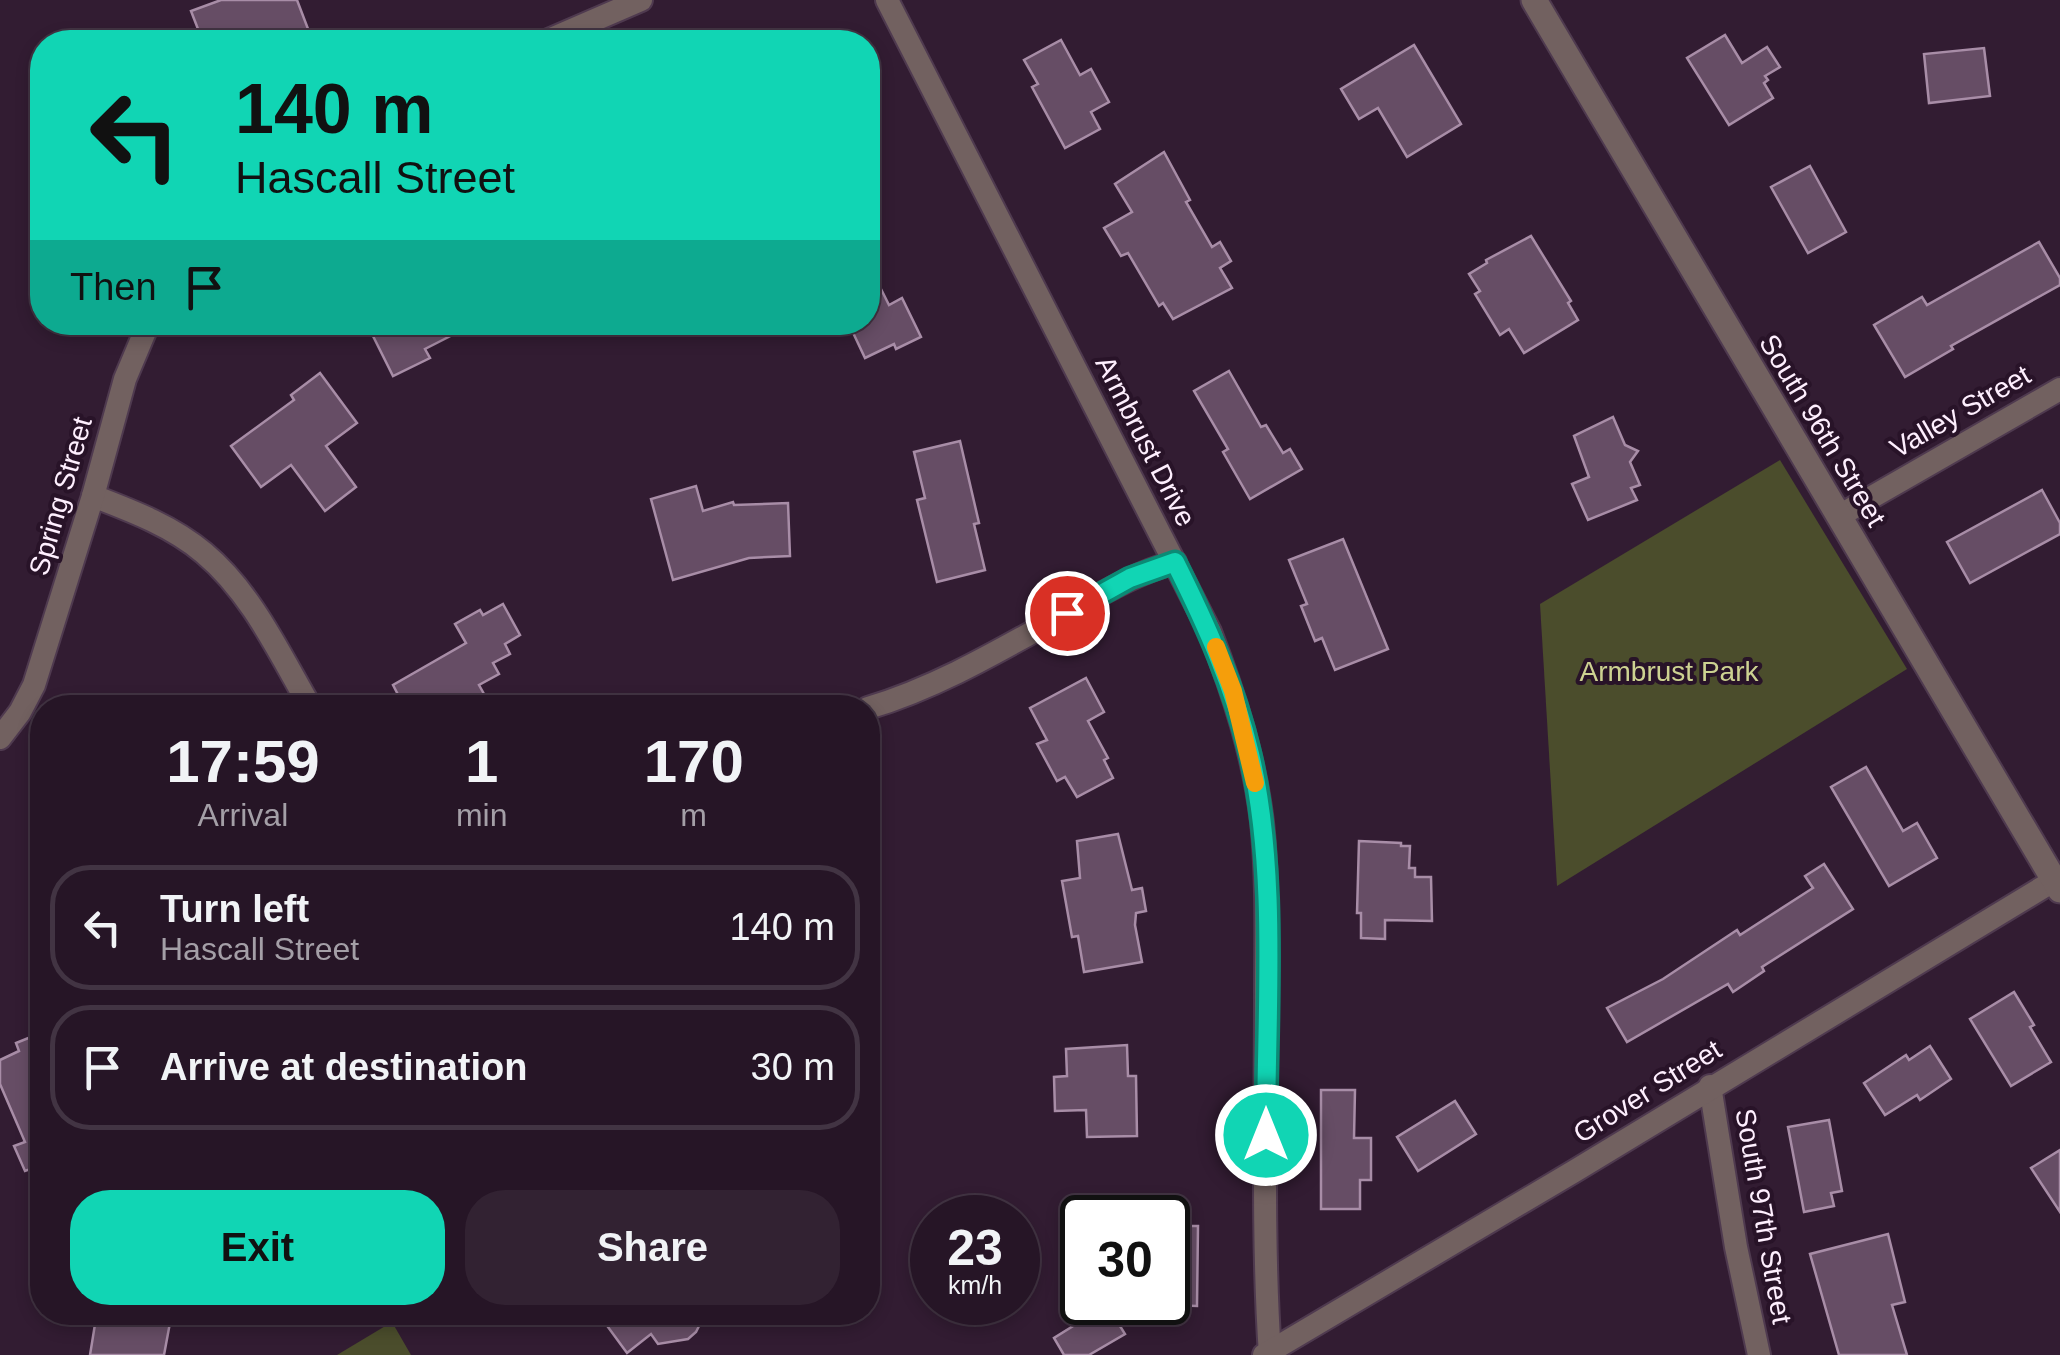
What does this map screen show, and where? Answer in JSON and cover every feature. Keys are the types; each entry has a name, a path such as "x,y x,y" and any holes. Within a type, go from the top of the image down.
{"street":[{"path":"572,30 641,0"},
{"name":"Armbrust Drive","path":"887,0 1175,562 1210,632 1233,691 1251,756 1262,823 1268,1354"},
{"name":"South 96th Street","path":"1534,0 2058,882"},
{"name":"Spring Street","path":"0,738 34,685 125,379 144,335"},
{"name":"Valley Street","path":"1839,516 2060,389"},
{"path":"93,496 164,526 204,553 251,607 303,695"},
{"path":"880,704 973,666 1130,578 1175,562"},
{"name":"Grover Street","path":"1268,1354 1710,1086 2058,882"},
{"name":"South 97th Street","path":"1710,1086 1736,1247 1760,1355"}],"green space":[{"name":"Armbrust Park","path":"1780,460 1907,669 1557,886 1540,604"},
{"path":"387,1325 394,1325 411,1355 337,1355"}],"building":[{"path":"221,0 297,0 308,30 198,30 191,11"},
{"path":"1725,35 1742,63 1767,47 1780,67 1765,76 1768,80 1764,83 1773,98 1729,125 1687,58"},
{"path":"1061,40 1080,75 1091,69 1109,102 1091,112 1100,129 1065,148 1032,87 1038,84 1024,60"},
{"path":"1414,45 1461,124 1407,157 1378,108 1359,119 1341,89"},
{"path":"1984,48 1990,96 1929,103 1924,54"},
{"path":"1164,152 1212,247 1220,242 1231,261 1220,268 1232,288 1173,319 1163,303 1159,306 1128,253 1121,256 1104,228 1132,212 1115,184"},
{"path":"1810,166 1846,232 1808,253 1771,187"},
{"path":"1531,236 1571,301 1568,303 1578,320 1524,353 1509,329 1500,335 1475,294 1480,291 1469,274 1486,260"},
{"path":"2039,242 2060,278 2060,285 1951,346 1953,349 1905,377 1874,325 1922,297 1927,305"},
{"path":"880,287 889,305 902,298 921,337 865,358 854,335 880,335"},
{"path":"372,335 452,335 425,349 430,358 393,376"},
{"path":"1229,371 1261,427 1266,425 1283,453 1290,449 1302,469 1250,499 1223,452 1228,449 1194,391"},
{"path":"320,373 357,423 326,446 356,487 325,511 291,465 261,487 231,446 294,400 291,395"},
{"path":"1613,417 1625,445 1638,451 1630,462 1640,485 1631,488 1637,500 1588,520 1572,484 1589,477 1574,436"},
{"path":"960,441 979,523 974,524 985,570 937,582 917,500 925,498 914,452"},
{"path":"696,486 703,511 733,502 788,503 790,556 749,558 673,580 651,499"},
{"path":"2042,490 2060,523 2060,534 1970,583 1947,542"},
{"path":"1343,539 1388,649 1335,670 1322,638 1315,641 1301,606 1307,604 1289,560"},
{"path":"503,604 520,635 505,644 510,654 493,663 499,674 479,685 484,694 398,695 393,685 466,643 455,624 480,610 483,615"},
{"path":"1086,678 1104,712 1088,721 1108,758 1104,760 1113,778 1077,797 1065,777 1057,781 1037,744 1047,740 1030,708"},
{"path":"1866,767 1903,831 1917,823 1937,858 1889,886 1831,787"},
{"path":"1118,834 1132,890 1142,888 1146,911 1136,913 1135,925 1142,962 1084,972 1078,936 1072,937 1062,881 1080,878 1077,841"},
{"path":"1359,841 1410,846 1409,868 1415,868 1415,877 1431,877 1432,921 1385,920 1385,939 1361,938 1361,913 1357,913"},
{"path":"1824,864 1853,909 1762,967 1764,971 1733,992 1728,984 1627,1042 1607,1008 1663,979 1737,930 1740,935 1813,888 1805,876"},
{"path":"2014,992 2051,1062 2011,1086 1970,1019"},
{"path":"30,1037 30,1169 25,1171 14,1146 25,1142 0,1084 0,1060 19,1051 16,1043"},
{"path":"1127,1045 1128,1076 1136,1076 1137,1136 1087,1137 1086,1110 1055,1111 1054,1077 1067,1076 1066,1049"},
{"path":"1930,1046 1951,1079 1920,1100 1917,1095 1885,1115 1864,1083 1906,1055 1909,1060"},
{"path":"1321,1090 1355,1090 1354,1138 1371,1138 1371,1180 1360,1180 1360,1209 1321,1209"},
{"path":"1455,1101 1476,1134 1418,1171 1397,1137"},
{"path":"1829,1120 1842,1191 1831,1193 1834,1206 1804,1212 1788,1127"},
{"path":"2060,1150 2060,1212 2031,1168"},
{"path":"1190,1226 1198,1226 1197,1306 1190,1306"},
{"path":"1888,1234 1905,1302 1892,1305 1907,1355 1839,1355 1810,1254"},
{"path":"95,1325 170,1325 164,1355 90,1355"},
{"path":"607,1325 700,1325 688,1339 658,1344 651,1334 627,1353"},
{"path":"1075,1325 1119,1325 1125,1334 1089,1355 1064,1355 1054,1338"}],"slow traffic":[{"path":"1216,647 1233,691 1255,783"}],"route":[{"path":"1067,613 1130,578 1175,562 1210,632 1233,691 1251,756 1262,823 1266,1135"}]}
